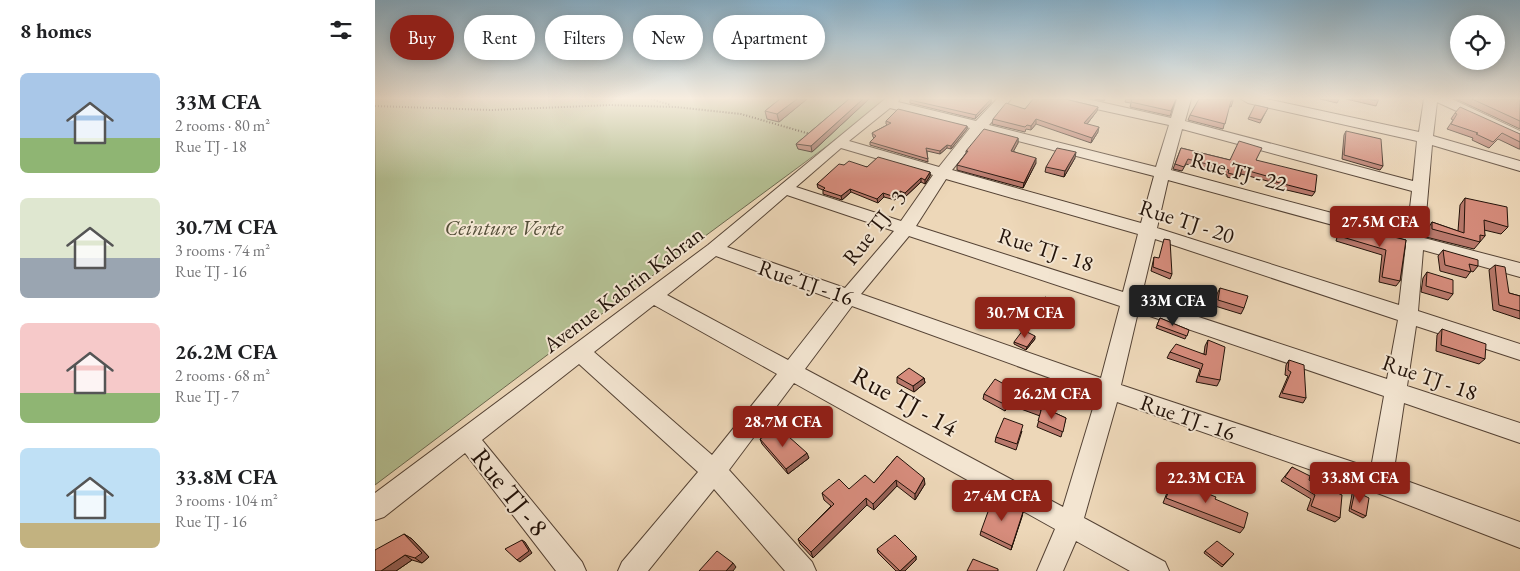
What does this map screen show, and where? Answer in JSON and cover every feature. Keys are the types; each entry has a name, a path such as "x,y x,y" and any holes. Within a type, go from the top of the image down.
{"street":[{"name":"Avenue Kabrin Kabran","path":"375,508 715,249 859,126"},
{"name":"Rue TJ - 22","path":"970,126 1162,173 1520,270"},
{"name":"Rue TJ - 3","path":"631,571 714,471 849,296 905,229 943,172 980,126"},
{"path":"1050,571 1071,524 1109,390 1162,173 1176,126"},
{"path":"1187,126 1419,188"},
{"path":"1369,126 1425,138 1520,166"},
{"path":"1380,483 1408,316 1419,188 1427,126"},
{"path":"1498,126 1520,136"},
{"name":"Rue TJ - 20","path":"838,143 1148,231 1520,352"},
{"name":"Rue TJ - 18","path":"784,189 1397,390 1520,433"},
{"name":"Rue TJ - 16","path":"715,249 1109,390 1380,483 1520,535"},
{"name":"Rue TJ - 14","path":"653,296 1156,571"},
{"path":"579,352 714,471 803,571"},
{"name":"Rue TJ - 8","path":"466,438 573,571"}],"path":[{"path":"782,126 811,134"}],"green space":[{"name":"Ceinture Verte","path":"375,126 853,126 693,245 375,485"}],"building":[{"path":"818,126 834,126 811,146 796,144"},
{"path":"886,126 967,126 951,146 947,145 940,151 926,148 928,159 870,142 876,136 872,133"},
{"path":"1056,126 1099,127 1092,138"},
{"path":"1456,126 1501,126 1520,134 1520,142 1502,133 1493,142 1476,134 1478,133"},
{"path":"984,129 1018,138 1011,151 1036,158 1024,183 957,165"},
{"path":"1346,131 1381,139 1383,166 1344,155"},
{"path":"1239,141 1262,148 1256,160 1317,175 1315,192 1276,182 1277,179 1242,169 1240,176 1228,173 1229,170 1188,159 1184,167 1175,164 1181,148 1230,160"},
{"path":"1057,148 1076,152 1065,171 1046,167"},
{"path":"878,157 930,172 925,180 921,178 905,193 900,191 895,197 883,193 877,199 850,189 841,196 823,190 825,188 817,184 839,164 844,165 849,161 867,167"},
{"path":"1465,198 1507,207 1508,227 1484,220 1485,236 1480,235 1480,242 1432,229 1432,222 1464,233"},
{"path":"1342,224 1406,240 1400,281 1382,277 1386,250 1339,236"},
{"path":"1164,239 1170,240 1172,274 1153,267 1154,257 1159,258"},
{"path":"1443,250 1478,260 1478,266 1469,264 1471,272 1445,265"},
{"path":"1495,265 1505,267 1509,293 1520,296 1520,311 1499,305"},
{"path":"1427,272 1453,280 1453,294 1426,286"},
{"path":"1220,288 1248,296 1244,308 1218,300"},
{"path":"1045,297 1059,302 1053,314 1038,308"},
{"path":"1160,318 1189,330 1187,336 1157,325"},
{"path":"1442,329 1486,344 1485,359 1441,345"},
{"path":"1023,330 1035,336 1027,347 1014,342"},
{"path":"1208,340 1225,347 1220,380 1199,376 1203,364 1170,352 1176,344 1206,355"},
{"path":"1289,360 1304,365 1306,398 1282,393 1291,372 1288,370"},
{"path":"909,368 924,378 913,386 897,377"},
{"path":"995,379 1025,396 1029,388 1047,397 1041,410 1010,399 1006,405 984,394"},
{"path":"1042,407 1066,418 1063,432 1038,421"},
{"path":"1004,418 1023,425 1017,444 996,437"},
{"path":"779,428 807,453 786,469 760,439"},
{"path":"897,456 924,478 915,494 896,480 873,504 866,498 811,552 798,539 834,504 822,493 839,479 849,489 865,475 874,483"},
{"path":"1292,467 1310,476 1309,480 1342,495 1340,518 1311,506 1315,495 1285,477"},
{"path":"1173,480 1216,497 1215,499 1248,513 1244,528 1166,498"},
{"path":"1355,491 1369,498 1366,516 1351,509"},
{"path":"993,498 1023,512 1012,546 981,531"},
{"path":"404,534 422,553 415,558 405,555 381,571 375,571 375,550"},
{"path":"895,535 916,556 900,571 877,549"},
{"path":"522,540 529,551 517,560 505,549"},
{"path":"1217,541 1234,554 1223,565 1205,551"},
{"path":"717,551 733,563 726,571 699,571"},
{"path":"973,559 998,569 998,571 967,571"}]}
